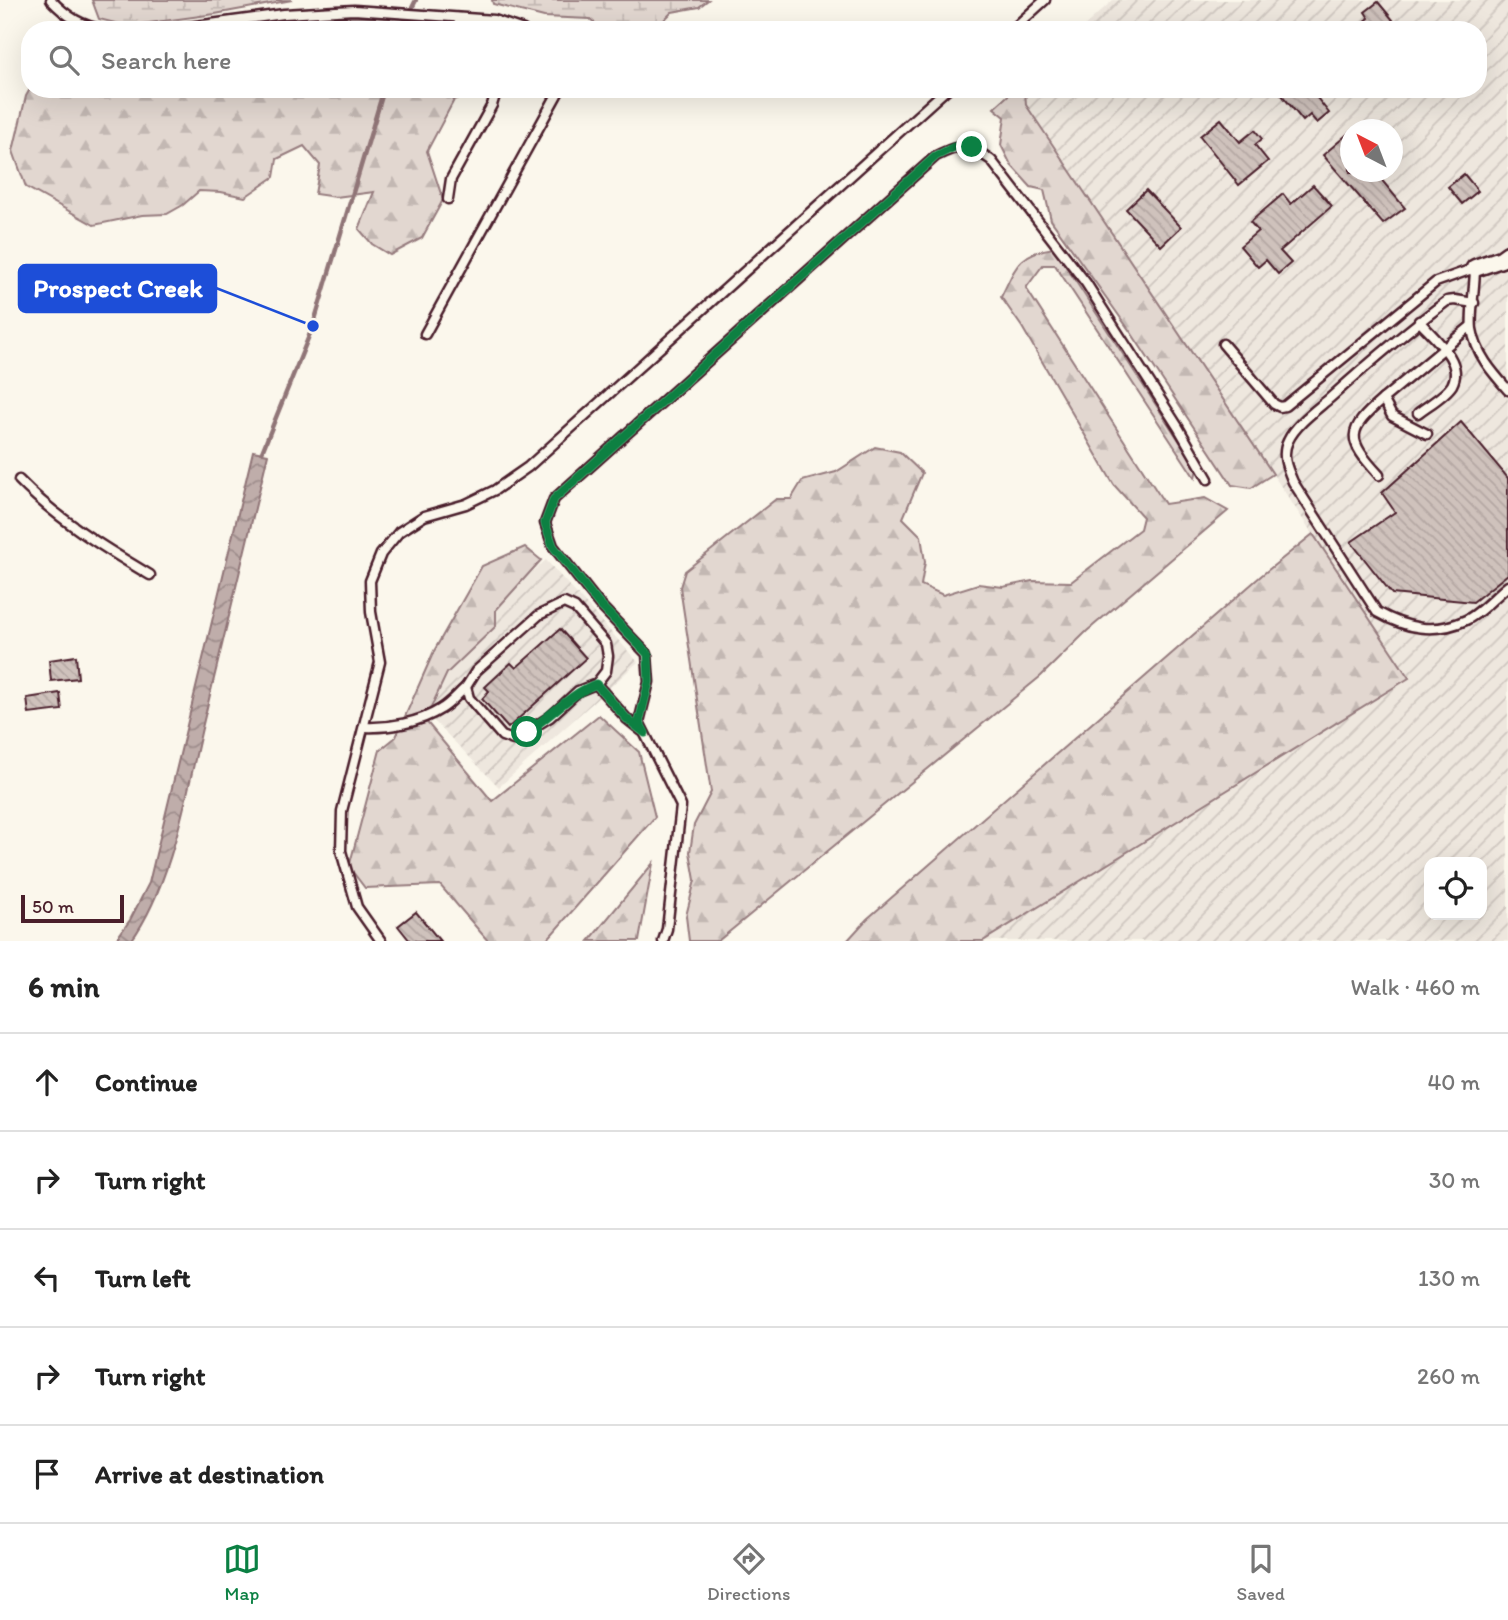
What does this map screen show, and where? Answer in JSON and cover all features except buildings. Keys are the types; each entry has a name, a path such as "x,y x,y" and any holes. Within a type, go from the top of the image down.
{"street":[{"path":"1475,268 1508,254"}],"lane":[{"path":"51,0 63,14 75,21"},
{"path":"1022,21 1045,0"},
{"path":"232,21 284,14 354,10 498,21"},
{"path":"448,200 451,178 495,98"},
{"path":"425,334 555,98"},
{"path":"381,941 356,907 341,851 342,811 380,662 371,612 370,581 381,554 399,532 424,516 466,504 495,490 528,467 937,98"},
{"path":"663,941 667,929 681,806 639,722 649,682 648,654 599,604 553,546 545,523 554,499 936,156 954,147 972,147 991,160 1086,282 1208,479"},
{"path":"1223,344 1274,404 1285,406 1436,282 1475,268 1471,326 1476,345 1488,367 1508,390"},
{"path":"1474,303 1455,299 1447,301 1375,357 1301,424 1289,439 1284,451 1285,465 1293,482 1377,612 1398,624 1434,629 1467,620 1508,586"},
{"path":"1419,321 1454,363 1455,372 1451,386 1419,414"},
{"path":"1379,475 1361,455 1355,440 1359,419 1471,326"},
{"path":"1383,399 1392,416 1427,434"},
{"path":"19,480 39,500 75,527 150,575"},
{"path":"364,727 387,728 441,709 466,687 476,671 539,615 564,603 575,608 606,644 606,671 596,684 578,691 550,717 513,740 502,736 487,721 469,698 466,687"},
{"path":"596,684 627,719 645,733"}],"shaded area":[{"path":"1113,0 1508,0 1508,941 983,941 1409,678 1026,105 1026,98 1487,98 1487,21 1090,21"},
{"path":"546,560 638,662 499,787 435,722 418,698 482,616"}],"green space":[{"path":"92,0 292,0 164,21 99,19"},
{"path":"492,0 708,0 699,7 672,12 663,21 592,21 544,17 493,4"},
{"path":"373,17 413,21 286,21 305,18"},
{"path":"26,98 460,98 454,100 427,151 443,200 422,238 390,255 372,244 359,229 374,192 336,197 315,194 320,165 304,146 277,159 274,177 245,197 199,191 167,214 142,215 94,225 26,187 13,151"},
{"path":"1005,98 1026,98 1026,105 1273,474 1251,488 1232,485 1132,334 1051,220 1044,190 1031,187 1011,165 1001,145 1005,117 994,108"},
{"path":"1054,248 1197,468 1195,478 1055,265 1043,265 1026,288 1165,504 1205,498 1228,511 1087,631 1041,676 718,941 689,941 686,916 695,880 690,852 694,825 711,792 680,587 685,571 776,499 791,499 802,481 836,472 875,447 900,452 922,473 903,518 921,536 925,562 921,585 943,595 978,584 1003,587 1032,581 1071,582 1140,529 1143,517 1114,485 1022,327 1001,297 1015,270 1025,258"},
{"path":"1313,534 1409,678 983,941 847,941 867,919 1262,575"},
{"path":"525,547 541,560 496,610 496,626 447,673 425,720 492,801 599,715 639,752 655,817 546,941 488,941 440,885 365,888 349,867 380,750 396,737 434,651 482,566"},
{"path":"653,863 639,941 589,941"}],"water":[{"path":"253,451 268,454 176,837 168,865 145,918 131,941 115,941 130,920 149,883"}],"waterway":[{"path":"406,21 416,0"},
{"path":"262,452 313,326 381,98"}],"place":[{"name":"Prospect Creek","path":"313,326"}],"route":[{"path":"527,732 550,717 578,691 596,684 627,719 645,733 639,722 649,682 648,654 599,604 553,546 545,523 554,499 936,156 954,147 972,147"}]}
